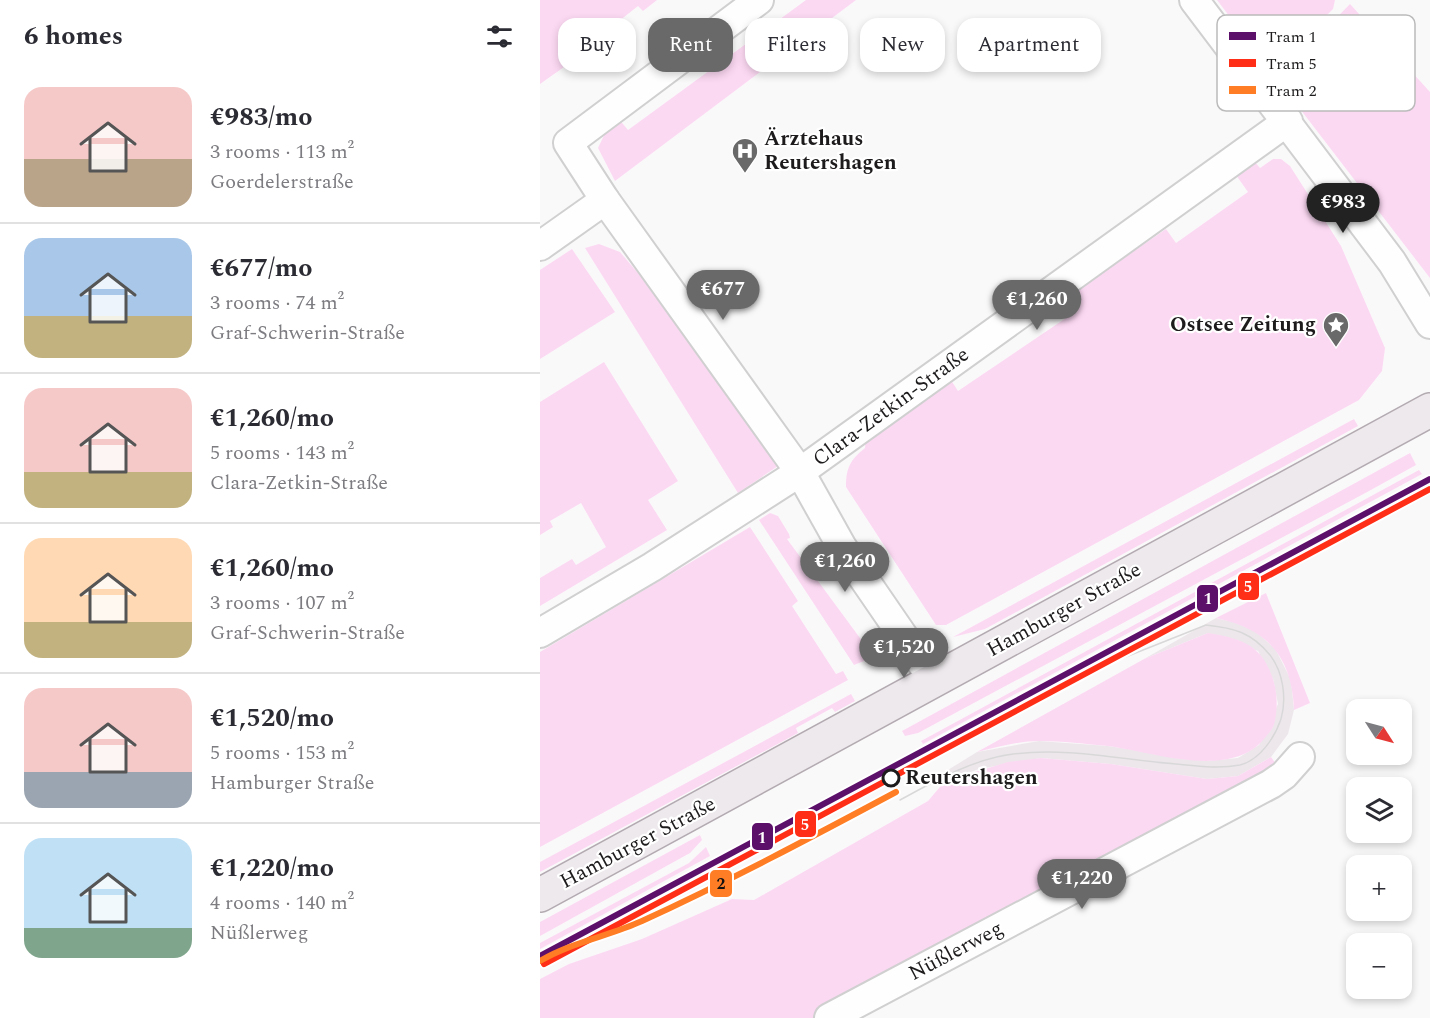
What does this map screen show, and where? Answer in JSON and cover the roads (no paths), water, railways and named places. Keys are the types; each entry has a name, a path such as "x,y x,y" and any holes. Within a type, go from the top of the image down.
{"main road":[{"name":"Hamburger Straße","path":"540,895 1430,410"}],"street":[{"path":"759,0 568,143 605,200 800,472 842,547 934,681"},
{"path":"1194,0 1217,35"},
{"path":"1268,111 1279,128 1392,262 1430,324"},
{"name":"Clara-Zetkin-Straße","path":"540,633 652,567 800,472 1279,128"},
{"path":"540,246 605,200"},
{"name":"Nüßlerweg","path":"829,1018 1271,784 1284,775 1300,757"}],"tram line":[{"name":"1","path":"540,956 1430,479"},
{"name":"5","path":"544,964 1430,489"},
{"path":"900,800 969,766 1013,754 1075,753 1200,766 1240,765 1254,758 1271,740 1281,719 1284,703 1281,677 1270,655 1263,647 1241,632 1206,625 1030,695"},
{"name":"2","path":"540,961 552,954 629,926 674,906 896,792"}],"place":[{"name":"Ärztehaus Reutershagen","path":"745,174"},
{"name":"Ostsee Zeitung","path":"1336,348"},
{"name":"Reutershagen","path":"891,778"}]}
